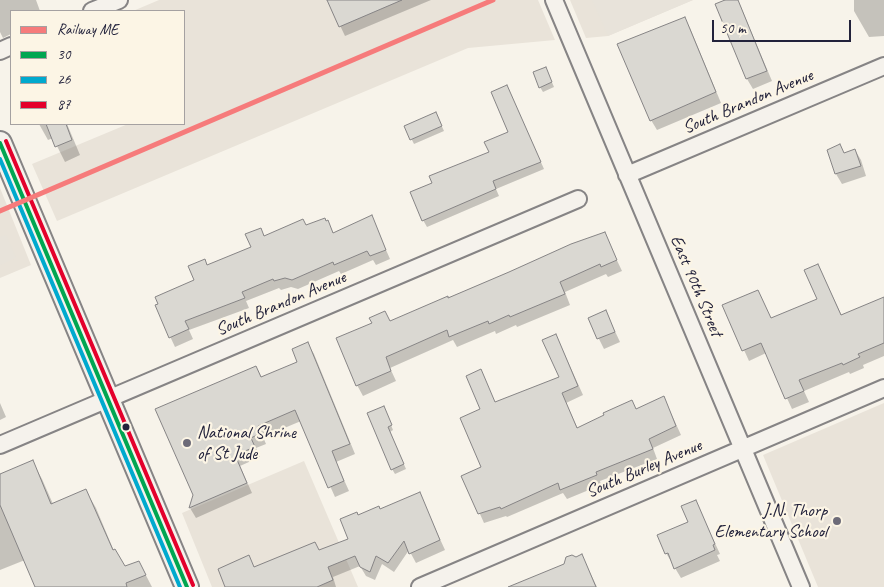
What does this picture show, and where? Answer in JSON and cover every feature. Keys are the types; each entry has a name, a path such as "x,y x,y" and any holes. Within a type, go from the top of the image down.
{"street":[{"path":"94,10 119,0"},
{"name":"East 90th Street","path":"554,0 801,587"},
{"name":"South Brandon Avenue","path":"628,175 884,66"},
{"path":"0,143 187,587"},
{"name":"South Brandon Avenue","path":"0,445 578,199"},
{"name":"South Burley Avenue","path":"420,587 884,388"}],"shaded area":[{"path":"159,0 538,0 555,40 468,48 57,221 32,164 126,125 185,125 185,10 135,10"},
{"path":"570,0 693,0 608,36 586,38"},
{"path":"592,0 693,0 608,36"},
{"path":"0,188 31,265 0,278"},
{"path":"6,235 16,258 0,265 0,237"},
{"name":"J.N. Thorp Elementary School","path":"884,403 884,587 818,587 763,455"},
{"path":"304,461 358,587 212,587 182,513"}],"building":[{"path":"327,0 402,0 339,27"},
{"path":"725,0 738,0 767,71 746,79 715,4"},
{"path":"685,17 716,92 650,121 617,44"},
{"path":"546,67 552,82 539,88 533,72"},
{"path":"507,85 541,162 493,181 496,189 422,221 410,192 432,183 429,176 489,152 484,142 508,132 491,92"},
{"path":"436,112 442,126 410,140 404,126"},
{"path":"46,125 66,125 72,140 55,147"},
{"path":"840,144 844,153 855,149 861,166 835,174 827,150"},
{"path":"372,215 386,250 370,256 367,251 334,265 333,262 292,280 285,278 274,281 273,279 242,292 245,298 185,321 189,329 169,338 155,305 158,304 155,297 194,280 188,266 205,259 207,265 251,247 245,234 261,228 264,236 303,219 306,225 325,218 326,221 328,220 333,233"},
{"path":"605,232 617,260 601,267 600,264 560,282 565,294 510,317 509,315 489,324 488,321 449,337 447,330 386,357 391,371 356,386 336,338 372,323 369,318 385,311 390,321 448,296 448,298 571,244"},
{"path":"818,264 841,315 884,297 884,343 858,354 860,357 843,365 842,363 799,380 804,391 785,399 761,343 742,351 722,305 758,290 771,318 817,299 804,270"},
{"path":"606,310 615,332 597,339 588,318"},
{"path":"556,334 578,386 562,393 577,428 604,415 603,413 632,400 636,409 664,396 676,426 649,439 653,449 596,472 597,475 560,490 558,483 501,509 500,507 478,514 461,476 481,467 460,418 480,409 466,376 481,369 495,402 559,377 542,340"},
{"path":"308,342 350,444 332,451 344,481 328,488 295,410 258,426 261,433 251,438 255,447 235,455 247,483 189,508 193,495 155,409 256,366 261,377 297,362 292,349"},
{"path":"384,406 392,425 388,427 404,464 391,470 367,413"},
{"path":"33,460 51,504 86,489 113,550 115,549 125,566 139,561 146,575 126,583 127,587 35,587 0,505 0,474"},
{"path":"420,492 440,540 409,554 404,541 388,563 376,556 370,572 360,567 355,556 328,567 333,580 317,587 225,587 218,569 249,555 254,567 315,542 319,550 348,539 340,519 357,512 358,515 379,506 380,509"},
{"path":"696,500 715,544 713,545 715,550 674,569 668,553 665,554 657,535 688,522 681,506"},
{"path":"582,554 596,587 508,587 564,564 566,557 572,555 576,557"}],"rail line":[{"name":"ME","path":"0,211 493,0"}],"transit line":[{"name":"87","path":"6,141 193,585"},
{"name":"30","path":"0,143 187,587"},
{"name":"26","path":"0,159 180,587"}],"place":[{"name":"National Shrine of St Jude","path":"187,443"},
{"name":"J.N. Thorp Elementary School","path":"837,521"}]}
